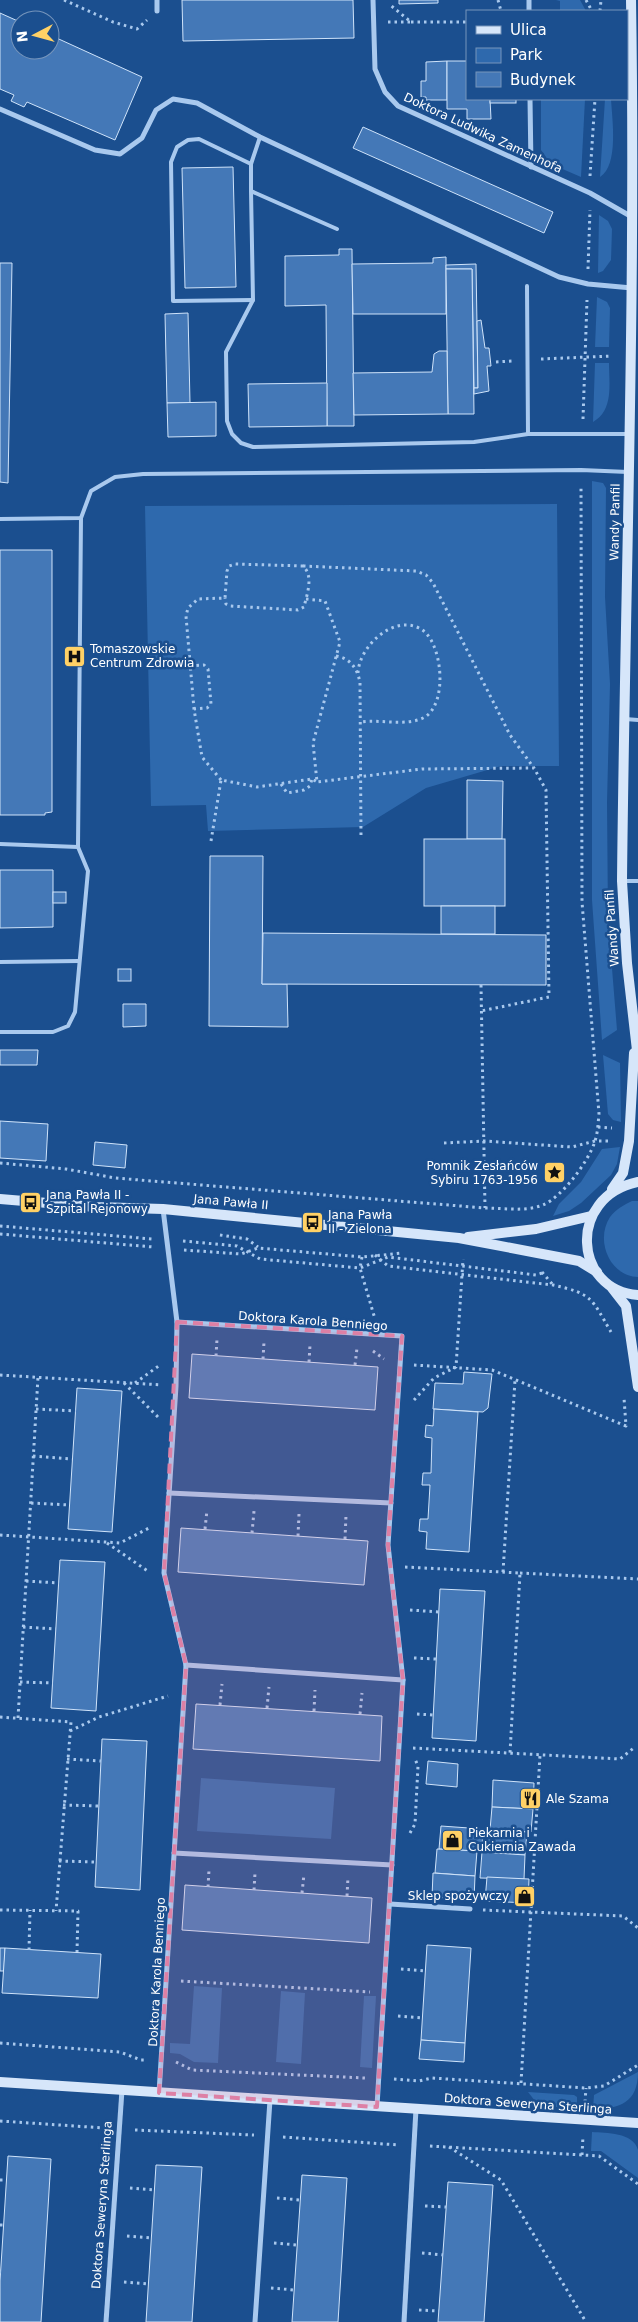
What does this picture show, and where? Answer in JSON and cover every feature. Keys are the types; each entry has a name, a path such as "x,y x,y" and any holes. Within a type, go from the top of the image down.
{"street":[{"path":"157,0 157,11"},
{"name":"Doktora Ludwika Zamenhofa","path":"373,0 375,69 385,92 398,106 590,193 633,217"},
{"name":"Wandy Panfil","path":"631,0 636,164 630,356 622,881 635,1044 638,1059"},
{"path":"0,109 95,150 120,154 142,138 156,110 173,99 197,103 260,137 559,276 588,284 632,288"},
{"path":"530,100 531,167"},
{"name":"Wandy Panfil","path":"591,1216 623,1173 629,1141 635,1044"},
{"path":"610,1192 623,1185 638,1182"},
{"name":"Jana Pawła II","path":"0,1199 95,1207 163,1209 460,1238 537,1254 579,1260 597,1272"},
{"name":"Doktora Karola Benniego","path":"159,2093 186,1665 164,1573 170,1494 177,1322 163,1209"},
{"path":"591,1216 587,1230 587,1245 590,1259 597,1272 626,1306 638,1387"},
{"name":"Jana Pawła II","path":"460,1238 536,1229 591,1216"},
{"path":"608,1283 620,1291 638,1295"},
{"name":"Doktora Karola Benniego","path":"177,1322 402,1336 388,1544 403,1680 377,2107"},
{"path":"170,1494 391,1503"},
{"path":"186,1665 403,1680"},
{"path":"174,1853 392,1866"},
{"path":"390,1904 470,1909"},
{"name":"Doktora Seweryna Sterlinga","path":"0,2082 638,2123"},
{"name":"Doktora Seweryna Sterlinga","path":"106,2322 122,2090"},
{"path":"255,2322 270,2100"},
{"path":"404,2322 416,2109"}],"lane":[{"path":"260,137 251,164 253,300 226,352 227,421 232,434 241,443 252,446 474,442 528,434 629,434"},
{"path":"251,164 198,139 188,140 177,147 171,162 173,301 253,300"},
{"path":"251,192 337,229"},
{"path":"527,286 528,434"},
{"path":"0,1032 52,1032 68,1026 75,1012 88,871 78,847 81,518 90,491 115,477 134,475 581,470 628,472"},
{"path":"0,519 81,518"},
{"path":"624,719 638,720"},
{"path":"0,844 78,847"},
{"path":"622,881 638,881"},
{"path":"0,962 79,961"}],"path":[{"path":"64,0 113,22 137,29 157,11"},
{"path":"384,0 411,22"},
{"path":"384,22 466,22"},
{"path":"582,434 592,127 595,100"},
{"path":"496,362 585,356 630,356"},
{"path":"0,1163 66,1169 115,1178 485,1208 533,1208 545,1204 569,1184 584,1163 595,1141 599,1114 582,902 581,470"},
{"path":"303,566 309,575 304,607 298,610 230,606 226,604 227,571 229,566 235,564 303,566 416,571 426,575 433,583 510,735 534,768 546,790 549,997 481,1011"},
{"path":"225,598 198,599 188,608 186,616 194,709 202,757 221,780 257,787 312,779 317,782 422,769 534,768"},
{"path":"306,599 325,601 340,642 313,743 317,782"},
{"path":"361,722 374,720 409,722 426,716 437,701 441,689 434,649 428,635 420,628 405,626 377,636 362,652 358,663 361,722 361,838"},
{"path":"336,656 353,665 358,673"},
{"path":"190,666 204,664 208,669 211,704 207,708 194,709"},
{"path":"281,784 287,793 304,790 310,786 312,779"},
{"path":"211,841 221,780"},
{"path":"480,985 485,1208"},
{"path":"444,1143 484,1141 572,1147 595,1141 629,1141"},
{"path":"545,1204 548,1226"},
{"path":"533,1208 536,1229"},
{"path":"0,1226 237,1246 260,1259 360,1268 388,1258 536,1275 548,1269 549,1256"},
{"path":"0,1234 241,1254 258,1248 362,1257 410,1254"},
{"path":"537,1254 536,1267 553,1285"},
{"path":"375,1255 388,1266 553,1285 578,1291 593,1300 613,1336"},
{"path":"362,1257 360,1268 386,1360 379,1353 372,1350"},
{"path":"454,1258 472,1260"},
{"path":"210,1337 218,1338 216,1356"},
{"path":"254,1340 273,1341"},
{"path":"263,1359 264,1341"},
{"path":"301,1343 320,1344"},
{"path":"309,1362 310,1344"},
{"path":"348,1346 364,1348"},
{"path":"355,1365 357,1347"},
{"path":"134,1383 177,1353"},
{"path":"400,1364 492,1370 626,1426 623,1389"},
{"path":"0,1376 167,1385"},
{"path":"18,1718 38,1377"},
{"path":"503,1572 515,1380"},
{"path":"124,1382 164,1423"},
{"path":"36,1409 76,1411"},
{"path":"34,1456 72,1459"},
{"path":"337,1513 366,1517 366,1502"},
{"path":"31,1503 69,1505"},
{"path":"201,1508 216,1508"},
{"path":"205,1529 207,1508"},
{"path":"244,1509 263,1510"},
{"path":"252,1533 254,1510"},
{"path":"290,1511 308,1512"},
{"path":"298,1536 299,1512"},
{"path":"345,1539 346,1513"},
{"path":"0,1535 120,1543 158,1523"},
{"path":"107,1542 165,1582"},
{"path":"402,1567 638,1579"},
{"path":"510,1753 520,1573"},
{"path":"26,1581 59,1583"},
{"path":"406,1610 439,1612"},
{"path":"23,1627 56,1629"},
{"path":"412,1658 436,1659"},
{"path":"220,1705 222,1680"},
{"path":"20,1682 53,1683"},
{"path":"267,1708 269,1682"},
{"path":"314,1711 315,1685"},
{"path":"360,1714 362,1688"},
{"path":"70,1731 99,1717 174,1694 184,1694"},
{"path":"411,1714 433,1715"},
{"path":"0,1717 71,1722 56,1911"},
{"path":"410,1748 620,1759 635,1747"},
{"path":"521,2084 540,1755"},
{"path":"67,1759 101,1760"},
{"path":"63,1805 99,1806"},
{"path":"59,1861 96,1862"},
{"path":"203,1866 210,1866 208,1887"},
{"path":"254,1890 256,1869"},
{"path":"294,1871 313,1873"},
{"path":"302,1893 304,1872"},
{"path":"339,1874 357,1875"},
{"path":"347,1896 348,1875"},
{"path":"470,1909 622,1916 638,1928"},
{"path":"0,1910 78,1911 76,1952"},
{"path":"29,1950 30,1910"},
{"path":"396,1969 425,1971"},
{"path":"166,1980 384,1993"},
{"path":"394,2016 422,2018"},
{"path":"0,2043 120,2052 141,2060 178,2062 192,2070 419,2081 432,2078 586,2088 604,2086 638,2065"},
{"path":"0,2121 599,2156 638,2184"},
{"path":"449,2146 501,2180 586,2322"},
{"path":"0,2180 6,2180"},
{"path":"129,2188 155,2190"},
{"path":"277,2198 300,2200"},
{"path":"424,2206 446,2207"},
{"path":"126,2236 152,2238"},
{"path":"274,2243 297,2245"},
{"path":"422,2253 442,2254"},
{"path":"122,2282 149,2284"},
{"path":"271,2288 294,2290"},
{"path":"418,2310 439,2311"}],"highlighted area":[{"path":"177,1322 402,1336 388,1545 403,1680 377,2107 159,2093 186,1665 164,1573"}],"green space":[{"path":"556,0 580,0 585,10 560,10 560,1"},
{"path":"541,100 585,100 581,177 551,164 541,150"},
{"path":"605,100 611,100 612,152 610,163 600,177"},
{"path":"599,215 608,221 612,229 611,260 603,271 598,273"},
{"path":"597,297 607,302 610,308 609,347 595,347"},
{"path":"595,363 609,363 609,396 604,411 593,422"},
{"path":"592,481 603,483 606,488 605,597 610,684 607,802 608,919 617,1030 602,1040 592,900"},
{"path":"557,504 559,766 501,766 426,788 363,827 208,831 206,805 151,806 145,506"},
{"path":"603,1055 620,1063 621,1122 613,1120 608,1114"},
{"path":"620,1147 617,1164 611,1175 581,1203 569,1211 553,1216 559,1204 581,1182 602,1149"},
{"path":"632,1201 638,1201 638,1277 628,1275 612,1264 605,1246 604,1236 610,1217 617,1209"},
{"path":"201,1778 335,1788 331,1839 197,1831"},
{"path":"194,1986 222,1988 218,2063 194,2062 180,2054 170,2053 170,2043 190,2044"},
{"path":"281,1991 305,1993 301,2064 276,2062"},
{"path":"364,1996 376,1996 372,2068 360,2067"},
{"path":"638,2072 635,2090 626,2102 603,2109 593,2109 594,2095"},
{"path":"528,2092 574,2095 577,2097 577,2108 539,2106"},
{"path":"592,2132 611,2133 625,2137 635,2144 638,2150 638,2178 601,2151 591,2151"}],"building":[{"path":"182,0 353,0 354,38 183,41"},
{"path":"399,0 438,0 438,3 399,4"},
{"path":"0,13 10,18 10,60 60,60 60,40 142,77 115,140 27,102 24,107 11,101 14,95 0,89"},
{"path":"447,61 447,100 426,100 426,97 421,97 421,81 426,81 426,62"},
{"path":"447,61 466,61 466,100 490,100 491,119 467,119 467,109 447,109"},
{"path":"490,100 516,100 516,103 490,103"},
{"path":"363,127 553,212 544,233 353,148"},
{"path":"233,167 236,287 185,288 182,168"},
{"path":"339,249 352,249 354,426 327,426 326,305 285,306 285,256 339,255"},
{"path":"446,257 446,314 353,314 352,264 433,263 433,258"},
{"path":"0,263 12,263 8,483 0,482"},
{"path":"476,264 478,388 474,388 472,269 446,269 446,265"},
{"path":"446,269 472,269 474,414 448,414"},
{"path":"188,313 190,403 167,403 165,314"},
{"path":"481,320 485,348 489,348 491,366 487,366 489,391 474,394 474,388 478,388 477,321"},
{"path":"439,351 447,351 448,414 354,415 353,373 432,372 434,354"},
{"path":"327,383 327,426 249,427 248,384"},
{"path":"216,402 216,436 168,437 167,403"},
{"path":"0,550 52,550 52,812 45,813 45,815 0,815"},
{"path":"467,780 503,781 502,839 467,839"},
{"path":"424,839 505,839 505,906 424,906"},
{"path":"210,856 263,856 262,984 287,984 288,1027 209,1026"},
{"path":"0,870 53,870 53,927 0,928"},
{"path":"53,892 66,892 66,903 53,903"},
{"path":"441,906 495,906 495,934 441,934"},
{"path":"263,933 546,935 546,985 262,984"},
{"path":"118,969 131,969 131,981 118,981"},
{"path":"123,1004 146,1004 146,1026 123,1027"},
{"path":"0,1050 38,1050 37,1065 0,1065"},
{"path":"0,1121 48,1124 46,1161 0,1158"},
{"path":"95,1142 127,1145 125,1168 93,1165"},
{"path":"192,1354 378,1367 375,1410 189,1398"},
{"path":"464,1372 492,1374 488,1408 483,1412 433,1409 435,1383 463,1384"},
{"path":"77,1388 122,1391 112,1532 68,1529"},
{"path":"434,1409 478,1412 469,1552 426,1549 427,1532 419,1531 420,1519 428,1519 430,1485 422,1485 423,1473 431,1473 432,1438 425,1437 426,1425 433,1426"},
{"path":"181,1528 368,1541 364,1585 178,1572"},
{"path":"60,1560 105,1562 96,1711 51,1708"},
{"path":"440,1589 485,1591 476,1741 432,1738"},
{"path":"196,1704 382,1716 380,1761 193,1749"},
{"path":"102,1739 147,1741 140,1890 95,1887"},
{"path":"428,1761 458,1764 457,1787 426,1784"},
{"path":"493,1780 534,1783 533,1809 492,1807"},
{"path":"492,1807 533,1809 531,1832 490,1830"},
{"path":"441,1826 483,1829 482,1847 477,1847 477,1851 439,1849"},
{"path":"483,1829 527,1832 525,1855 482,1852"},
{"path":"437,1849 477,1851 475,1876 435,1873"},
{"path":"482,1852 525,1855 524,1879 480,1878"},
{"path":"433,1873 475,1876 474,1900 432,1897"},
{"path":"487,1877 529,1879 528,1903 485,1901"},
{"path":"185,1885 372,1898 369,1943 182,1930"},
{"path":"427,1945 471,1948 465,2043 421,2040"},
{"path":"0,1948 5,1948 4,1971 0,1971"},
{"path":"5,1948 101,1954 98,1998 2,1993"},
{"path":"421,2040 465,2043 464,2062 419,2059"},
{"path":"8,2156 51,2159 41,2322 0,2322 0,2281"},
{"path":"156,2165 202,2167 192,2322 146,2322"},
{"path":"302,2175 347,2178 338,2322 292,2322"},
{"path":"448,2182 493,2185 484,2322 438,2322"}],"place":[{"name":"Tomaszowskie Centrum Zdrowia","path":"74,656"},
{"name":"Pomnik Zesłańców Sybiru 1763-1956","path":"554,1173"},
{"name":"Jana Pawła II - Szpital Rejonowy","path":"30,1202"},
{"name":"Jana Pawła II - Zielona","path":"312,1222"},
{"name":"Ale Szama","path":"530,1799"},
{"name":"Piekarnia i Cukiernia Zawada","path":"452,1840"},
{"name":"Sklep spożywczy","path":"525,1896"}]}
